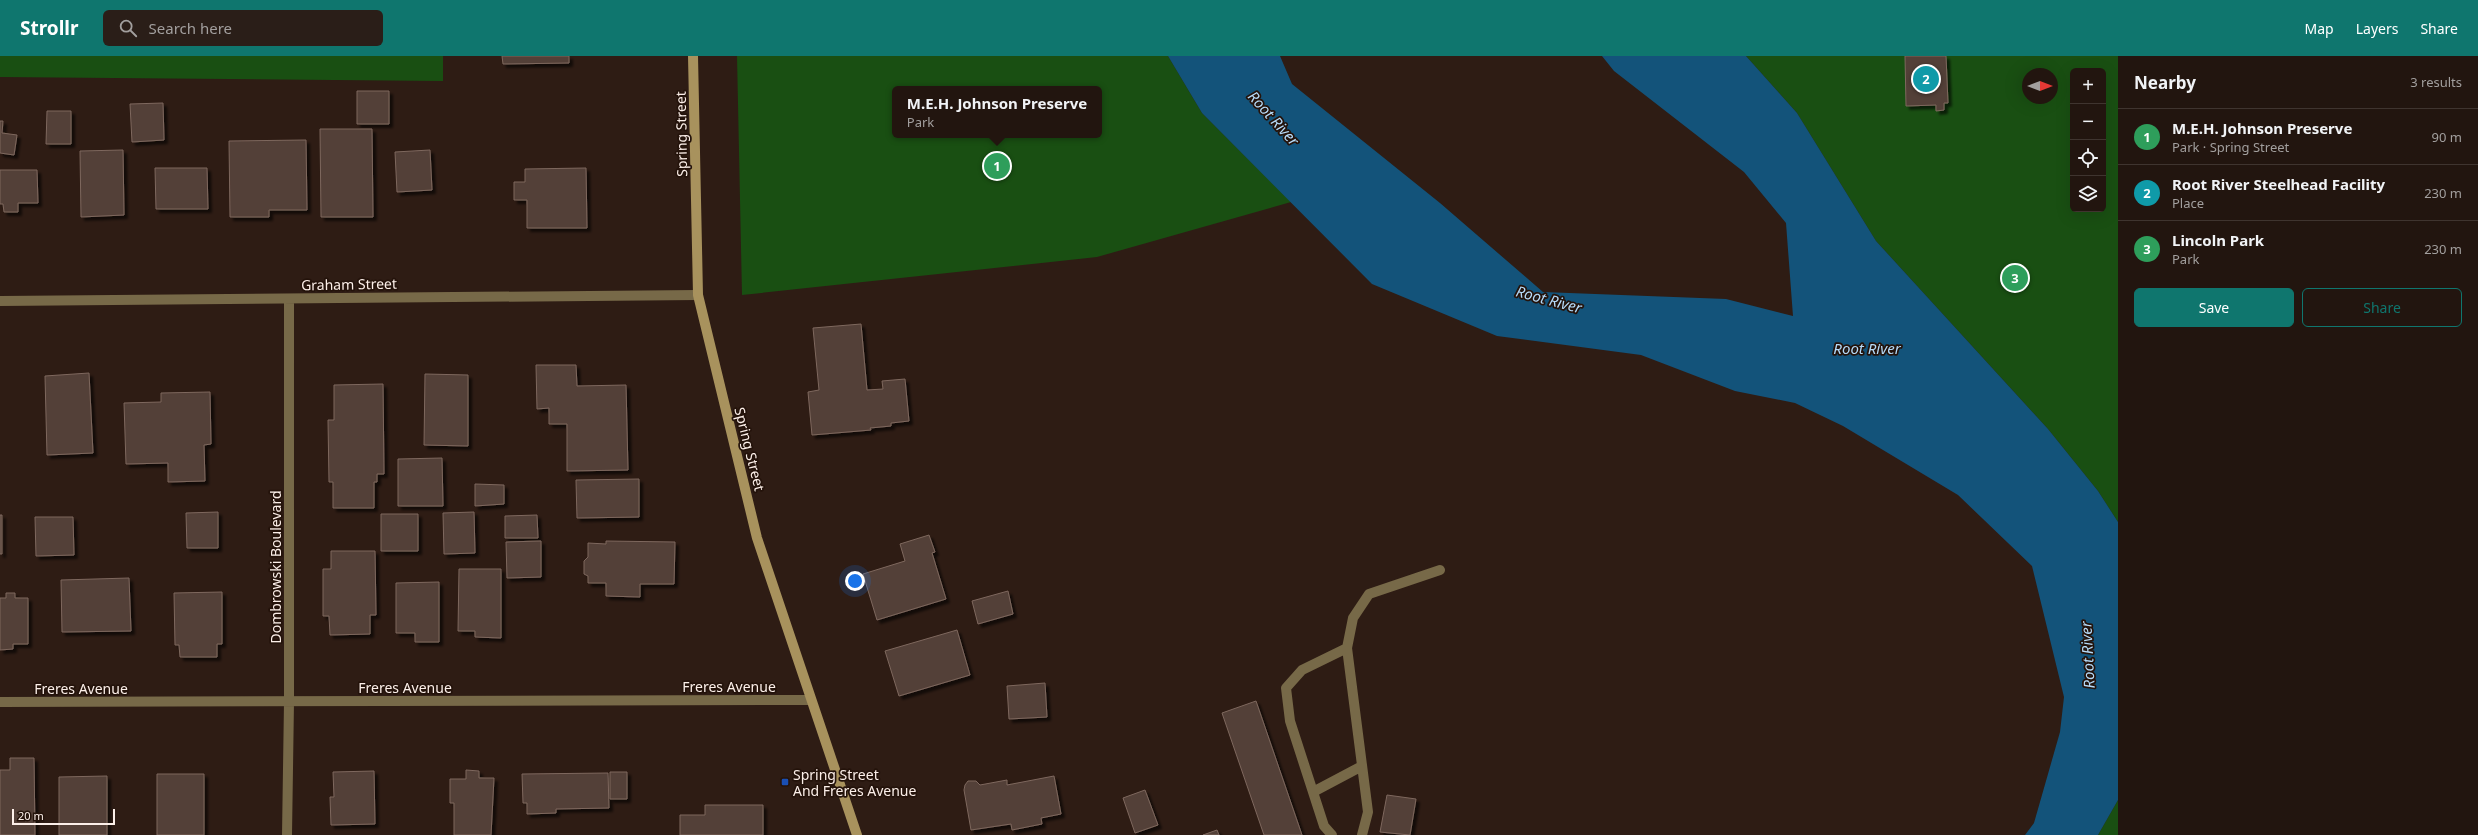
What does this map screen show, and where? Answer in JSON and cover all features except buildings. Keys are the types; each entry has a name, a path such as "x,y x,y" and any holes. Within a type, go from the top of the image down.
{"main road":[{"name":"Spring Street","path":"693,56 698,295 757,538 857,835"}],"street":[{"name":"Graham Street","path":"0,301 698,295"},
{"name":"Dombrowski Boulevard","path":"287,835 289,702 289,299"},
{"path":"1362,835 1368,812 1347,648 1353,618 1369,594 1440,570"},
{"path":"1332,835 1324,826 1290,721 1286,688 1302,670 1347,648"},
{"name":"Freres Avenue","path":"0,702 811,700"},
{"path":"1313,792 1362,766"}],"green space":[{"path":"0,56 443,56 443,81 0,77"},
{"path":"737,56 1168,56 1202,113 1291,202 1097,257 742,295"},
{"path":"1746,56 2118,56 2118,522 2098,491 2048,429 1876,241 1797,113"},
{"path":"2118,800 2118,835 2098,835"}],"water":[{"name":"Root River","path":"1168,56 1280,56 1292,84 1440,203 1543,292 1726,299 1793,316 1786,223 1744,172 1614,71 1602,56 1746,56 1797,113 1876,241 2048,429 2098,491 2118,522 2118,800 2098,835 2025,835 2034,823 2060,732 2064,697 2032,566 1958,495 1843,426 1795,403 1735,391 1641,355 1497,336 1372,284 1202,113"}],"place":[{"name":"Root River Steelhead Facility","path":"1926,79"},
{"name":"M.E.H. Johnson Preserve","path":"997,166"},
{"name":"Lincoln Park","path":"2015,278"},
{"name":"Spring Street And Freres Avenue","path":"785,782"}]}
